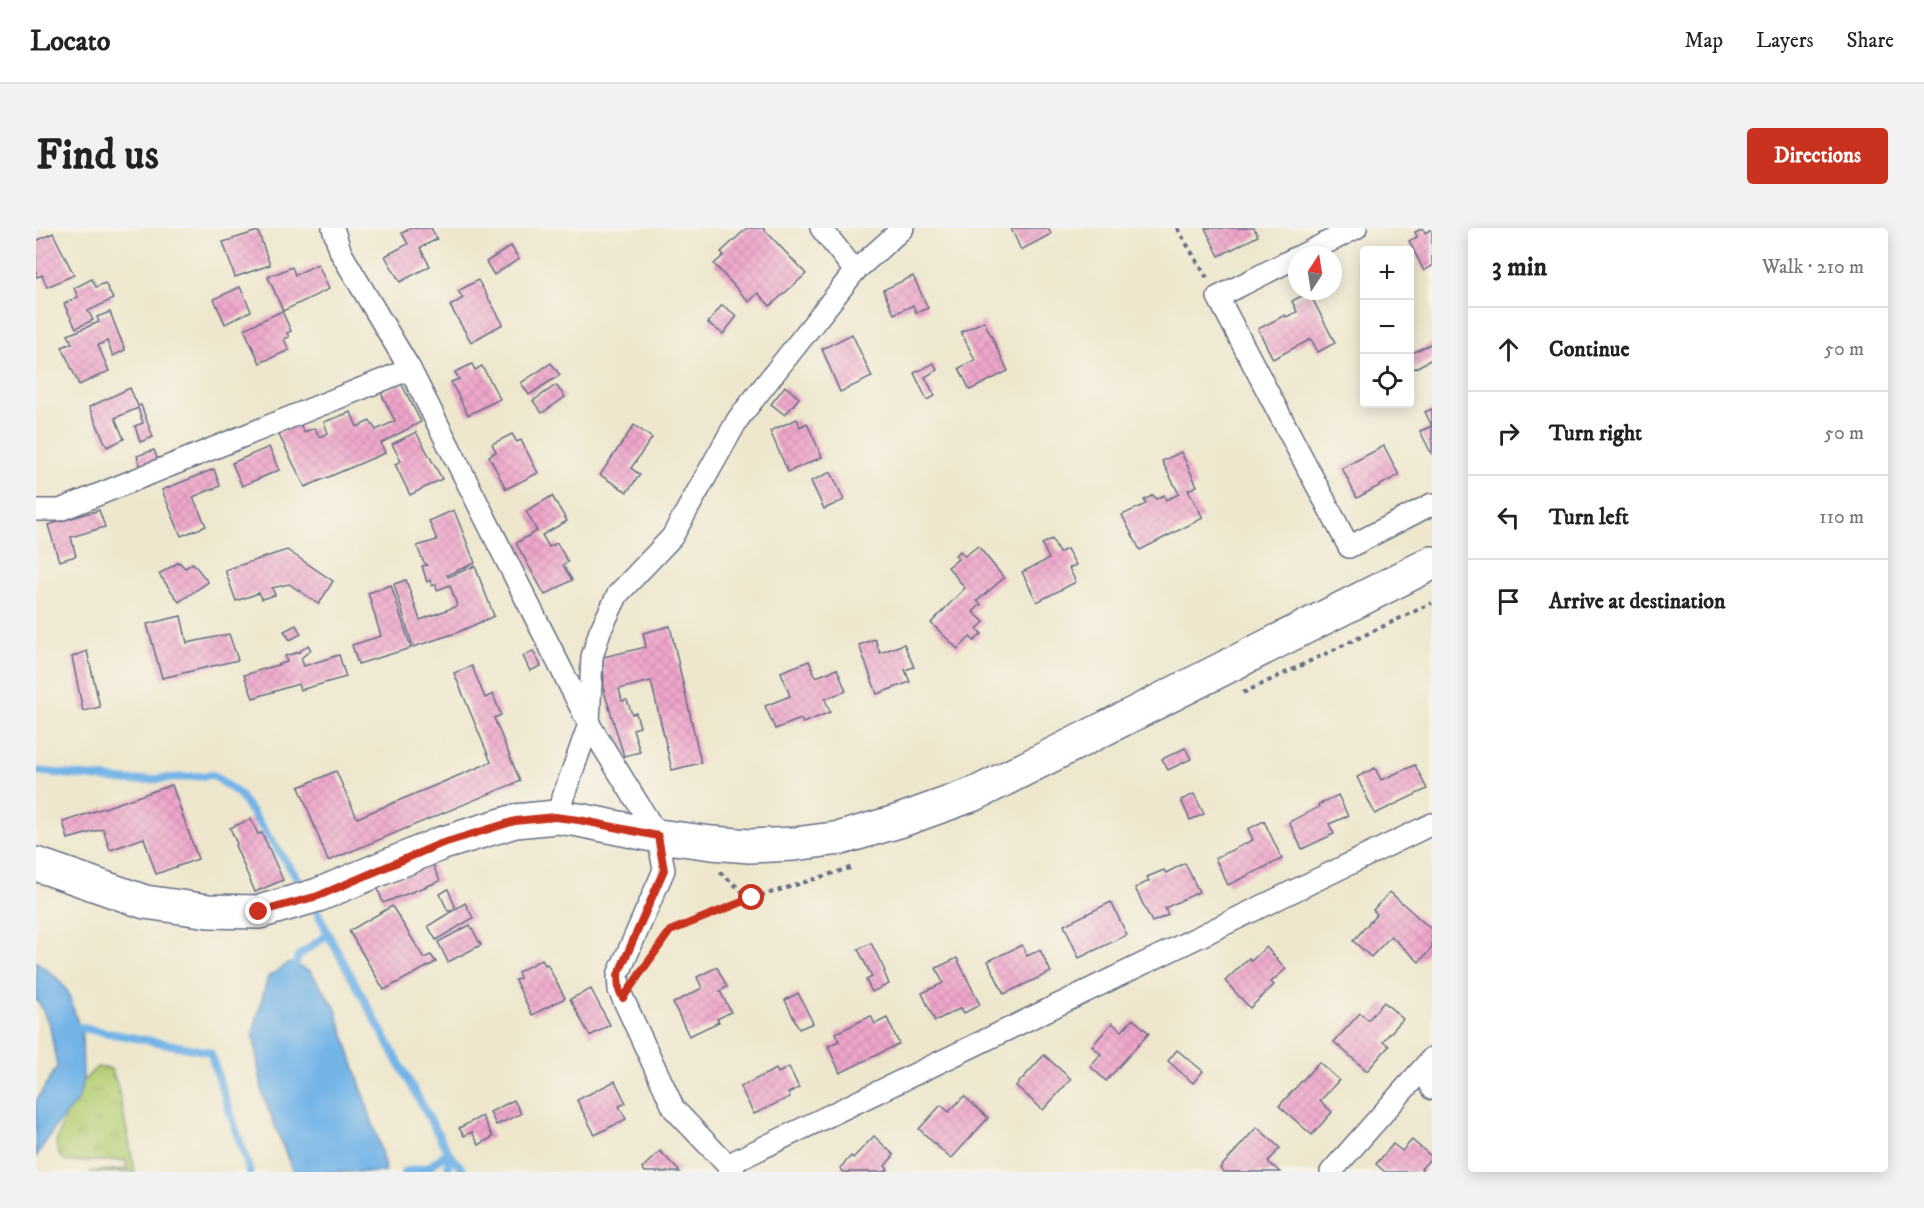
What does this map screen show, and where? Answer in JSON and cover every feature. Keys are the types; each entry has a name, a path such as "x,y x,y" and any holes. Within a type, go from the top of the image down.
{"main road":[{"path":"36,864 145,902 209,911 259,912 310,898 440,844 515,821 555,817 658,836 750,846 794,844 841,838 977,793 1432,563"}],"street":[{"path":"333,228 341,253 410,369 589,724 658,836 664,870 618,975 619,990 674,1109 730,1168 1432,824"},
{"path":"821,228 855,271"},
{"path":"555,817 589,724 592,657 600,631 618,594 672,537 738,419 855,271 903,228"},
{"path":"1320,246 1356,228"},
{"path":"1288,262 1218,297 1349,547 1432,504"},
{"path":"36,510 60,510 410,369"},
{"path":"1428,1064 1432,1089"},
{"path":"1331,1172 1428,1064"}],"path":[{"path":"1177,228 1218,297"},
{"path":"650,960 670,931 752,898"}],"green space":[{"path":"97,1067 111,1069 118,1087 135,1172 89,1172 128,1169 125,1160 67,1162 59,1155 56,1143 63,1121 82,1082"}],"water":[{"path":"36,961 58,979 68,992 82,1036 83,1079 79,1098 55,1127 36,1157 36,1101 57,1067 50,1026 36,1001"},
{"path":"289,963 310,971 335,1007 378,1140 386,1172 293,1172 263,1095 253,1033 268,977"}],"building":[{"path":"411,228 431,228 437,239 420,248 430,266 400,282 385,256 408,244 402,233"},
{"path":"747,228 763,228 806,274 770,306 758,293 749,302 714,264 724,255 721,252"},
{"path":"1011,228 1048,228 1051,234 1021,250"},
{"path":"1205,228 1254,228 1258,236 1219,256"},
{"path":"1423,228 1425,233 1432,229 1432,266 1424,271 1414,251 1414,246 1409,241 1417,237 1415,232"},
{"path":"258,231 270,265 235,277 223,242"},
{"path":"53,233 74,275 47,287 42,275 37,277 36,275 36,241"},
{"path":"511,246 519,259 494,275 486,262"},
{"path":"318,264 329,289 283,311 268,277 292,267 295,275"},
{"path":"913,276 928,308 916,313 913,305 894,314 883,290"},
{"path":"92,279 96,287 105,283 113,299 88,311 93,320 76,328 64,304 78,297 74,288"},
{"path":"478,280 503,324 471,342 450,306 463,298 458,291"},
{"path":"240,287 251,311 225,324 214,299"},
{"path":"1313,300 1335,343 1318,352 1311,339 1273,359 1258,329 1285,315 1286,317 1297,312 1292,301"},
{"path":"722,305 737,316 723,334 708,323"},
{"path":"282,311 291,331 287,333 289,337 284,339 289,350 260,363 244,329"},
{"path":"110,312 125,350 113,356 107,341 98,345 109,371 79,385 62,347 72,343 68,335 99,322 97,317"},
{"path":"984,321 1008,371 970,390 959,368 975,360 961,332"},
{"path":"852,334 872,377 840,392 822,349"},
{"path":"1432,343 1432,359 1414,369 1414,352"},
{"path":"551,363 560,375 529,395 521,383"},
{"path":"934,363 937,370 925,377 935,396 927,400 914,373"},
{"path":"472,364 475,370 482,366 500,399 468,415 451,382 459,379 455,372"},
{"path":"401,383 421,422 381,443 385,453 305,487 278,433 299,423 304,432 315,428 319,437 328,433 324,422 351,412 357,427 370,421 376,430 395,421 381,393"},
{"path":"556,385 565,397 542,413 533,401"},
{"path":"785,386 799,398 785,415 771,404"},
{"path":"130,388 138,406 141,405 153,437 140,442 135,426 143,423 138,408 115,418 124,439 107,447 89,407"},
{"path":"1432,409 1432,426 1425,412"},
{"path":"797,419 800,427 807,423 822,457 788,472 770,431"},
{"path":"634,425 652,438 631,468 640,475 627,492 600,475"},
{"path":"1432,426 1432,455 1420,431"},
{"path":"416,432 442,479 410,495 395,464 401,461 392,444"},
{"path":"512,434 517,442 521,440 538,473 506,489 489,456 496,452 492,444"},
{"path":"1384,446 1399,475 1357,498 1342,468"},
{"path":"269,447 279,470 242,486 232,463"},
{"path":"154,450 160,465 142,470 137,456"},
{"path":"1181,452 1197,486 1188,490 1203,518 1140,550 1122,515 1146,504 1144,500 1153,495 1156,499 1164,495 1166,500 1179,494 1162,461"},
{"path":"214,469 220,486 193,497 206,526 181,536 162,490"},
{"path":"831,472 844,500 824,509 811,481"},
{"path":"552,496 567,521 542,535 549,547 557,543 568,562 563,565 572,580 545,595 516,543 537,531 526,511"},
{"path":"99,510 105,527 71,537 76,556 59,561 48,525"},
{"path":"454,510 475,563 447,575 448,577 475,566 494,616 456,633 413,647 394,584 406,580 420,620 457,606 450,585 437,590 436,584 432,586 430,580 427,582 422,566 427,565 417,546 437,540 429,521"},
{"path":"1052,539 1059,553 1067,549 1076,565 1069,568 1076,582 1037,602 1022,572 1049,559 1042,544"},
{"path":"978,546 1004,578 977,601 981,604 973,612 984,622 977,629 982,634 974,641 970,637 958,649 931,623 965,588 948,567 958,559 955,555 960,551 965,556"},
{"path":"287,550 333,581 319,604 289,584 272,588 275,595 262,599 259,593 236,601 225,570"},
{"path":"179,562 185,568 193,563 208,582 179,602 159,574"},
{"path":"391,585 411,648 358,664 352,645 381,636 368,593"},
{"path":"181,616 187,643 229,634 238,660 162,678 147,624"},
{"path":"296,625 301,634 290,640 284,631"},
{"path":"670,626 701,763 672,770 651,681 619,689 622,701 627,700 632,714 636,713 640,727 633,729 640,752 624,756 604,691 603,657 646,647 643,633"},
{"path":"875,639 880,653 904,644 914,667 905,670 910,682 877,694 859,645"},
{"path":"308,645 311,650 301,658 304,666 339,655 346,677 300,690 298,684 253,698 244,675 287,662 285,656 299,652"},
{"path":"87,651 100,707 83,711 72,657"},
{"path":"533,651 541,666 530,671 523,656"},
{"path":"809,661 816,677 837,669 846,691 825,699 830,712 803,723 801,719 775,729 765,706 790,696 781,672"},
{"path":"472,666 485,698 493,694 501,715 494,718 520,781 328,861 299,787 336,771 357,818 491,762 454,673"},
{"path":"1185,748 1191,759 1168,770 1162,759"},
{"path":"1415,765 1427,789 1375,814 1357,777 1375,768 1381,780"},
{"path":"172,785 198,859 156,874 144,838 110,850 103,829 68,839 63,822"},
{"path":"1194,794 1204,814 1190,820 1181,800"},
{"path":"1338,795 1348,816 1329,824 1334,834 1302,849 1289,822"},
{"path":"251,819 258,834 262,833 283,880 255,892 230,828"},
{"path":"1264,821 1282,859 1228,885 1215,858 1253,840 1248,829"},
{"path":"1185,863 1199,892 1165,908 1168,915 1152,922 1135,888 1149,881 1147,877 1164,870 1166,873"},
{"path":"433,865 440,881 383,903 377,886"},
{"path":"448,889 455,906 454,910 448,911 440,894"},
{"path":"1390,892 1432,930 1432,948 1419,962 1391,936 1371,957 1353,941 1377,914 1373,910"},
{"path":"1111,902 1127,935 1079,958 1064,925"},
{"path":"465,903 473,918 436,940 428,926"},
{"path":"392,906 424,958 431,955 436,962 384,990 349,931"},
{"path":"470,925 481,945 448,962 438,942"},
{"path":"871,943 889,984 872,992 866,980 872,977 858,949"},
{"path":"1022,945 1027,956 1040,950 1051,972 1004,994 988,961"},
{"path":"1266,947 1286,969 1271,982 1274,985 1250,1008 1225,981 1249,958 1251,961"},
{"path":"957,958 980,1005 964,1013 961,1008 935,1021 922,993 943,983 936,968"},
{"path":"542,959 565,998 532,1015 515,980 520,978 518,972"},
{"path":"717,967 727,987 720,991 731,1012 717,1019 719,1022 689,1036 673,1003 702,988 697,977"},
{"path":"591,989 610,1025 590,1036 570,999"},
{"path":"798,993 813,1023 799,1029 785,1000"},
{"path":"1384,1002 1403,1019 1383,1041 1389,1046 1367,1071 1334,1042 1360,1013 1368,1020"},
{"path":"871,1016 875,1024 887,1018 899,1044 840,1073 828,1046 839,1041 836,1033"},
{"path":"1133,1019 1149,1033 1106,1081 1090,1066 1101,1054 1092,1046 1112,1023 1122,1031"},
{"path":"1177,1050 1203,1071 1193,1083 1168,1061"},
{"path":"1044,1055 1071,1079 1043,1110 1016,1086"},
{"path":"1319,1062 1339,1080 1320,1101 1332,1112 1312,1135 1279,1106"},
{"path":"789,1067 799,1088 788,1093 790,1097 754,1114 740,1087 776,1069 778,1073"},
{"path":"615,1081 626,1103 619,1106 626,1119 595,1135 577,1100"},
{"path":"964,1096 988,1118 951,1159 919,1129 941,1105 949,1112"},
{"path":"514,1100 521,1114 496,1125 490,1112"},
{"path":"482,1116 493,1137 479,1145 472,1132 464,1136 459,1128"},
{"path":"1257,1127 1280,1148 1268,1162 1280,1172 1224,1172 1220,1168"},
{"path":"874,1136 894,1155 885,1166 888,1169 885,1172 844,1172 840,1168"},
{"path":"1412,1140 1432,1157 1421,1169 1425,1172 1385,1172 1376,1164 1393,1144 1402,1151"},
{"path":"660,1151 680,1172 645,1172 642,1168"}],"waterway":[{"path":"36,771 130,781 213,775 239,794 305,889"},
{"path":"314,905 448,1152 465,1172"},
{"path":"293,973 298,956 328,934"},
{"path":"71,1026 210,1052 250,1172"},
{"path":"448,1152 449,1172"},
{"path":"404,1172 429,1167 448,1152"}],"route":[{"path":"259,912 318,896 440,844 515,821 555,817 658,836 664,870 618,975 619,990 623,998 670,931 752,898"}]}
